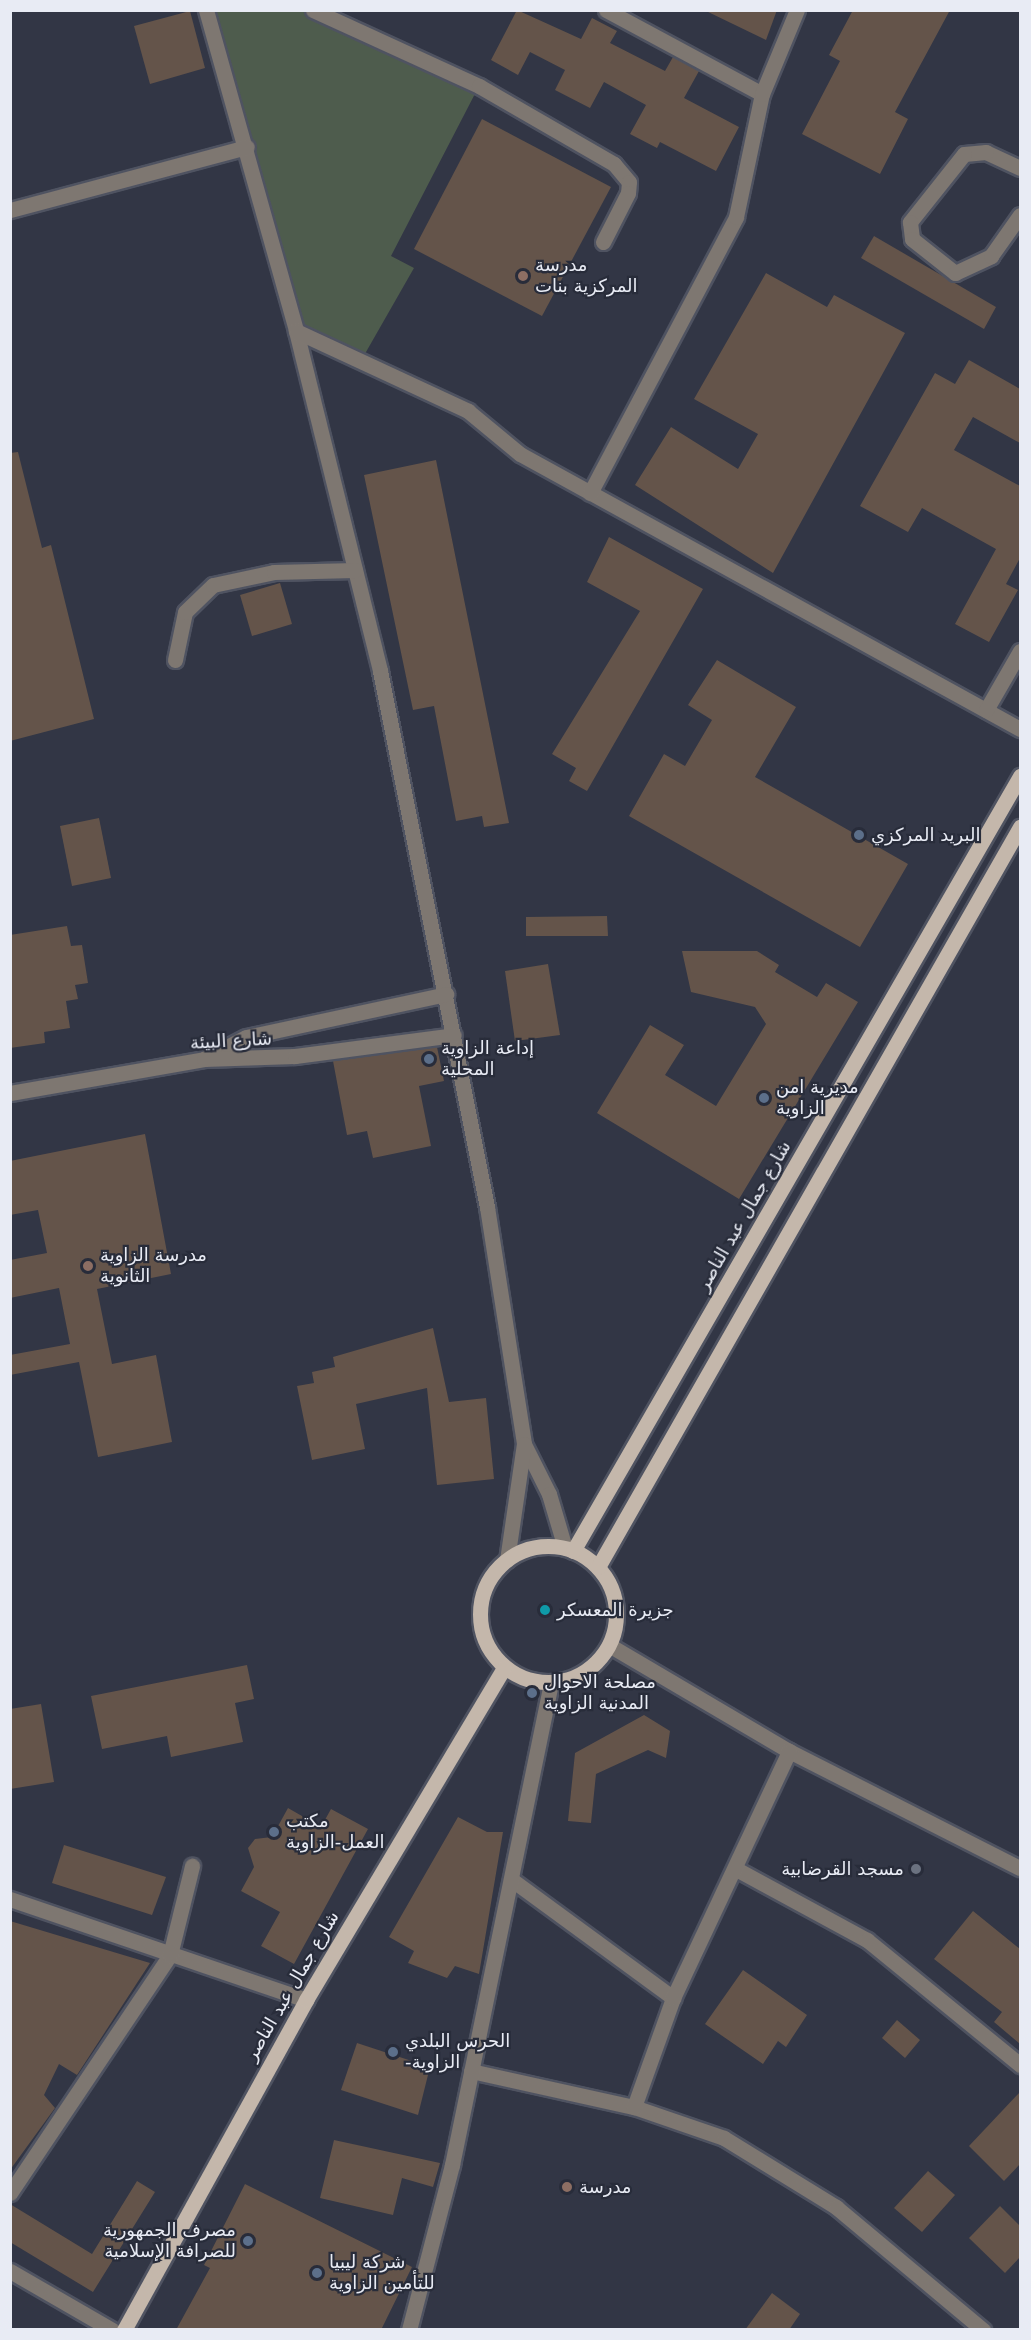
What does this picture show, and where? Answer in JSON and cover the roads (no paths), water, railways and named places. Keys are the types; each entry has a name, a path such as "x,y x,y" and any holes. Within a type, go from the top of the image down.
{"main road":[{"name":"شارع جمال عبد الناصر","path":"569,1550 1020,776"},
{"path":"597,1567 1020,827"},
{"path":"535,1547 569,1550 597,1567 615,1604 609,1645 585,1671 551,1683 504,1668 486,1643 479,1613 487,1583 507,1560 535,1547"},
{"name":"شارع جمال عبد الناصر","path":"124,2330 306,2000 504,1668"}],"street":[{"path":"206,10 247,147 296,331 355,570 454,1035 524,1444 549,1494 569,1550"},
{"path":"313,10 479,86 614,164 629,182 628,193 603,242"},
{"path":"606,10 762,94"},
{"path":"590,493 736,218 762,94 797,10"},
{"path":"10,210 247,147"},
{"path":"1020,168 986,152 964,154 910,222 912,239 955,273 991,256 1020,215"},
{"path":"296,331 468,411 520,454 1020,729"},
{"path":"175,660 185,612 213,585 274,572 355,570"},
{"path":"986,710 1020,651"},
{"path":"204,1059 246,1037 446,994"},
{"name":"شارع البيئة","path":"10,1093 204,1059 295,1056 454,1035"},
{"path":"507,1560 524,1444"},
{"path":"609,1645 789,1750 1020,1868"},
{"path":"409,2330 471,2071 551,1683"},
{"path":"634,2107 673,1998 736,1869 789,1750"},
{"path":"10,2193 170,1956 192,1866"},
{"path":"736,1869 867,1940 1020,2065"},
{"path":"512,1880 673,1998"},
{"path":"10,1899 170,1956 306,2000"},
{"path":"471,2071 634,2107 724,2138 776,2166 836,2207 983,2330"},
{"path":"10,2271 112,2330"}],"place":[{"name":"مدرسة المركزية بنات","path":"523,276"},
{"name":"البريد المركزي","path":"859,835"},
{"name":"إداعة الزاوية المحلية","path":"429,1059"},
{"name":"مديرية امن الزاوية","path":"764,1098"},
{"name":"مدرسة الزاوية الثانوية","path":"88,1266"},
{"name":"جزيرة المعسكر","path":"545,1610"},
{"name":"مصلحة الاحوال المدنية الزاوية","path":"532,1693"},
{"name":"مكتب العمل-الزاوية","path":"274,1832"},
{"name":"مسجد القرضابية","path":"916,1869"},
{"name":"الحرس البلدي -الزاوية","path":"393,2052"},
{"name":"مدرسة","path":"567,2187"},
{"name":"مصرف الجمهورية للصرافة الإسلامية","path":"248,2241"},
{"name":"شركة ليبيا للتأمين الزاوية","path":"317,2273"}]}
